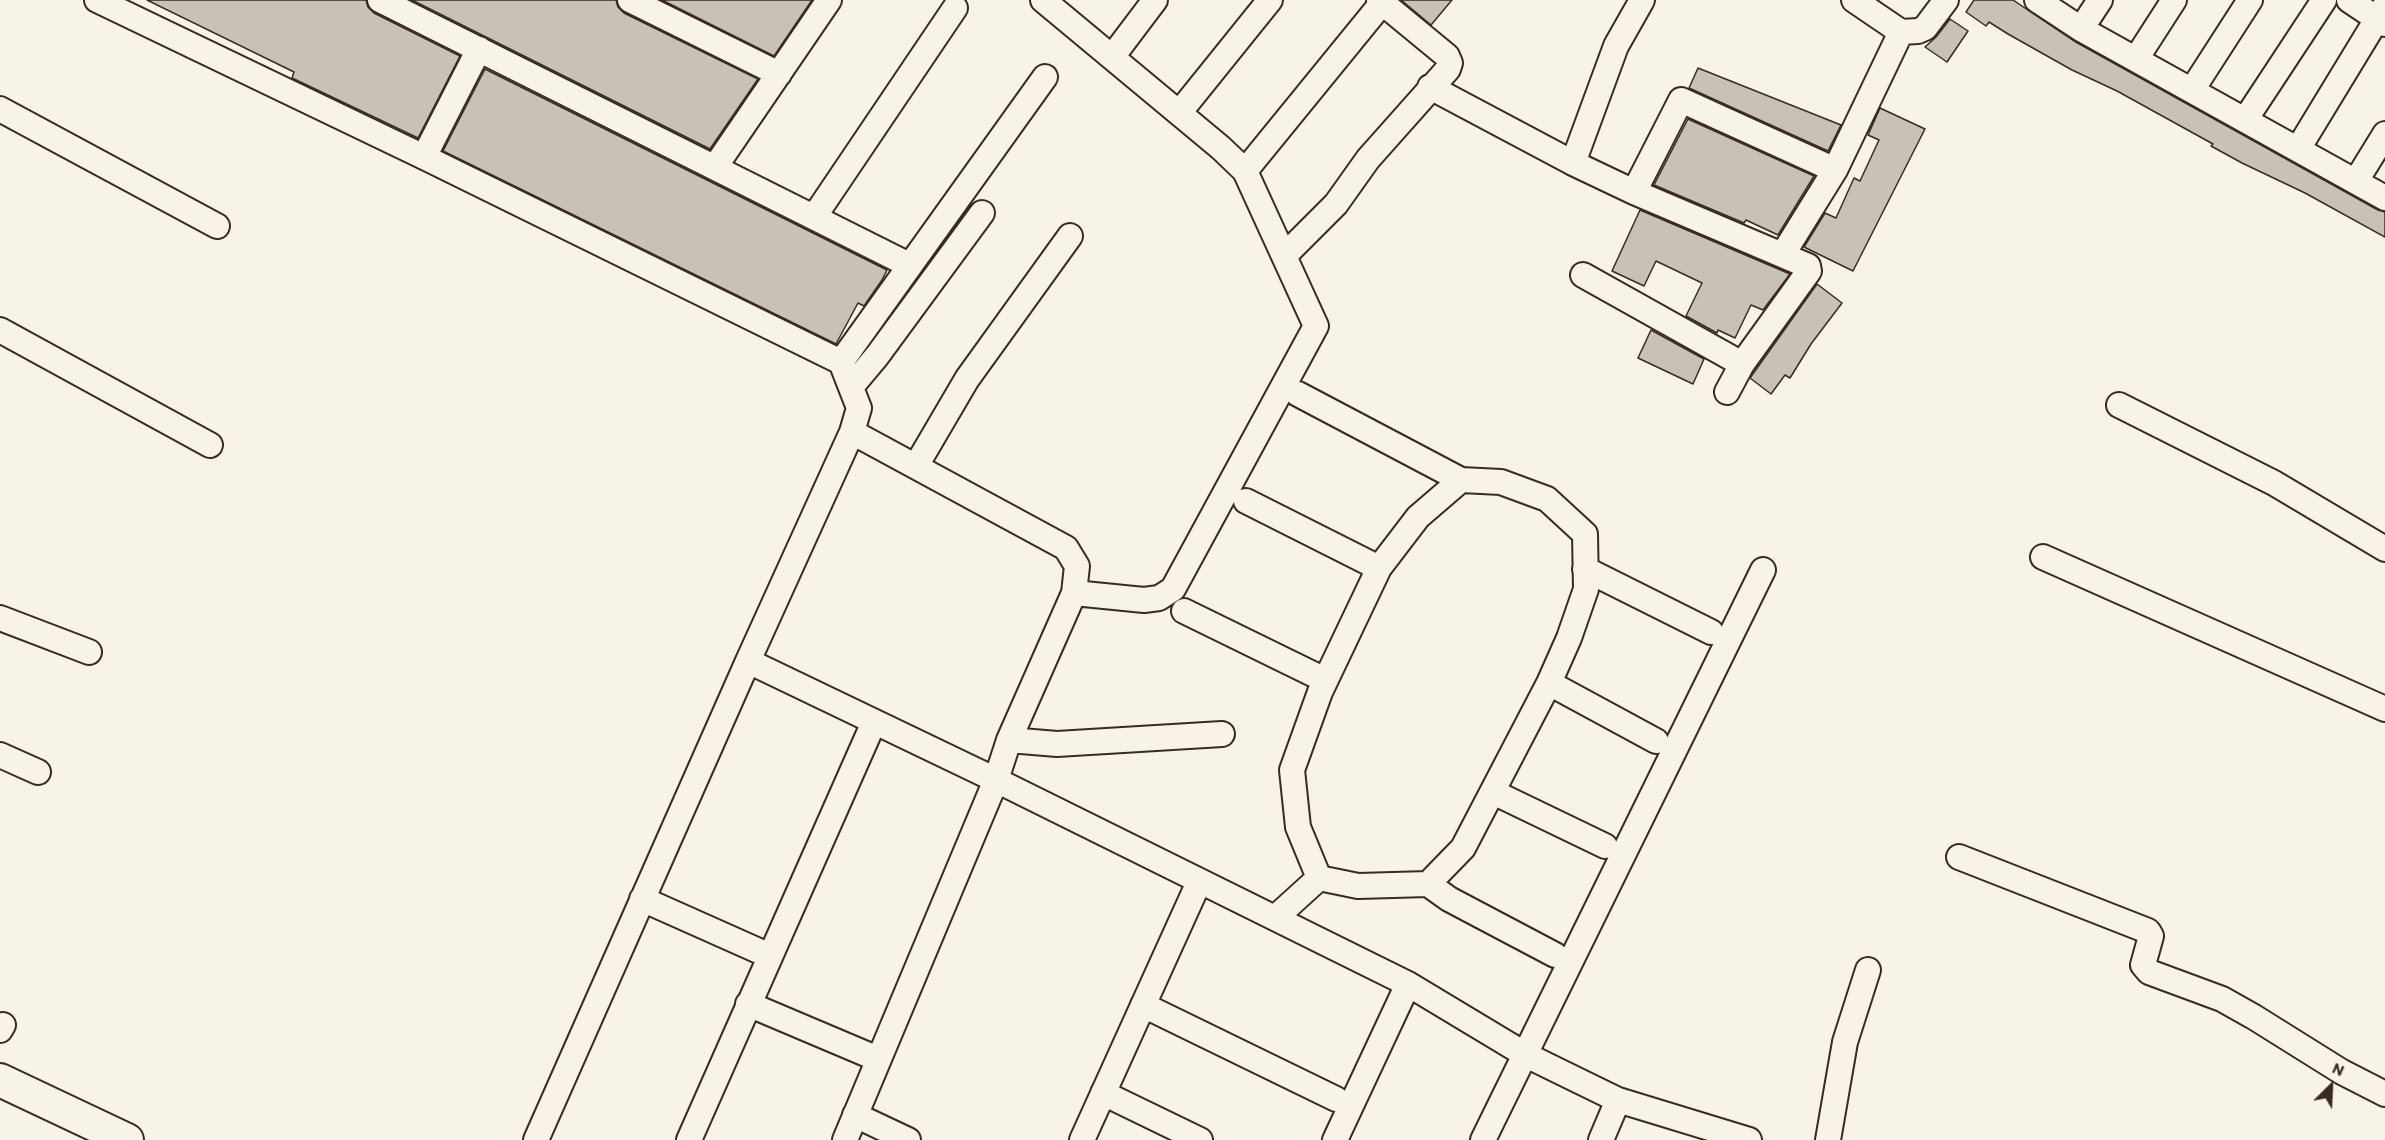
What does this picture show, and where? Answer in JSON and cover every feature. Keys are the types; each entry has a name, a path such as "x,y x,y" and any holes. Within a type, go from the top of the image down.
{"main road":[{"path":"0,1080 127,1140"}],"street":[{"path":"97,0 842,362 859,408 852,432 536,1140"},
{"path":"380,0 909,265"},
{"path":"630,0 779,74"},
{"path":"715,167 829,0"},
{"path":"1112,57 1155,0"},
{"path":"1179,113 1270,0"},
{"path":"1573,163 1616,46 1642,0"},
{"path":"1855,0 1901,32 1918,31 1924,28 1946,0"},
{"path":"2037,0 2081,29 2385,198"},
{"path":"2081,29 2100,0"},
{"path":"2136,59 2174,0"},
{"path":"2192,90 2250,0"},
{"path":"2245,120 2324,0"},
{"path":"2298,149 2382,16 2349,0"},
{"path":"1047,1 1245,171 1316,326 1173,589 1159,598 1144,600 1074,593"},
{"path":"1245,171 1381,1 1448,56 1450,63 1448,69 1368,159 1336,204 1285,255"},
{"path":"814,218 955,8"},
{"path":"1783,254 1835,170 1901,32"},
{"path":"424,157 479,49"},
{"path":"842,362 1045,76"},
{"path":"1430,87 1573,163 1634,192 1808,266 1809,271 1742,364 1727,392"},
{"path":"1634,192 1681,100 1835,170"},
{"path":"0,110 217,226"},
{"path":"2356,181 2385,134"},
{"path":"851,387 877,356 982,213"},
{"path":"916,466 967,379 1070,236"},
{"path":"1583,275 1742,364"},
{"path":"0,330 210,445"},
{"path":"1298,394 1461,480 1501,482 1547,499 1585,534 1586,589 1569,638 1549,683 1463,848 1428,884"},
{"path":"2119,405 2274,483 2385,549"},
{"path":"845,1140 996,780 1009,740 1074,593 1077,566 1066,548 852,432"},
{"path":"1318,878 1298,827 1292,770 1325,680 1379,568 1418,517 1461,480"},
{"path":"1246,501 1379,568"},
{"path":"2043,557 2385,709"},
{"path":"1585,569 1711,632"},
{"path":"1483,1140 1763,570"},
{"path":"1184,611 1325,680"},
{"path":"0,618 89,652"},
{"path":"748,661 996,780 1408,984 1526,1055 1617,1100 1749,1140"},
{"path":"1549,683 1656,741"},
{"path":"689,1140 874,722"},
{"path":"1009,740 1057,744 1222,734"},
{"path":"0,755 38,772"},
{"path":"1493,792 1605,846"},
{"path":"1959,857 2148,931 2151,936 2143,965 2149,972 2222,999 2335,1068 2385,1094"},
{"path":"1318,878 1358,886 1428,884 1449,899 1555,955"},
{"path":"1275,918 1318,878"},
{"path":"1082,1140 1199,882"},
{"path":"642,899 770,956"},
{"path":"1828,1140 1845,1042 1868,970"},
{"path":"1335,1140 1408,984"},
{"path":"748,1004 878,1059"},
{"path":"1143,1005 1336,1099"},
{"path":"1103,1093 1200,1140"},
{"path":"1601,1140 1617,1100"},
{"path":"855,1116 908,1140"}],"building":[{"path":"147,0 366,0 368,7 374,13 460,56 418,138 292,78 294,72"},
{"path":"412,0 616,0 618,7 624,13 758,79 710,149"},
{"path":"662,0 812,0 774,56"},
{"path":"1401,0 1452,0 1431,25"},
{"path":"1974,0 2013,0 2074,41 2385,212 2385,237 2305,193 2242,163 2211,146 2213,144 2117,91 2072,70 1989,22 1986,26 1966,12"},
{"path":"1950,19 1968,31 1947,62 1925,47"},
{"path":"1698,68 1841,125 1828,151 1689,88"},
{"path":"485,69 887,270 882,280 864,306 858,303 836,344 443,151"},
{"path":"1880,108 1925,129 1853,271 1804,247 1825,213 1836,218 1854,178 1860,181 1879,140 1868,135"},
{"path":"1688,119 1814,176 1778,235 1746,220 1744,223 1654,185"},
{"path":"1640,210 1790,274 1763,310 1751,305 1735,338 1718,330 1717,333 1686,316 1702,283 1656,261 1644,286 1612,271"},
{"path":"1817,284 1842,303 1811,344 1790,378 1785,375 1771,394 1750,378"},
{"path":"1651,330 1704,359 1693,384 1638,358"}]}
